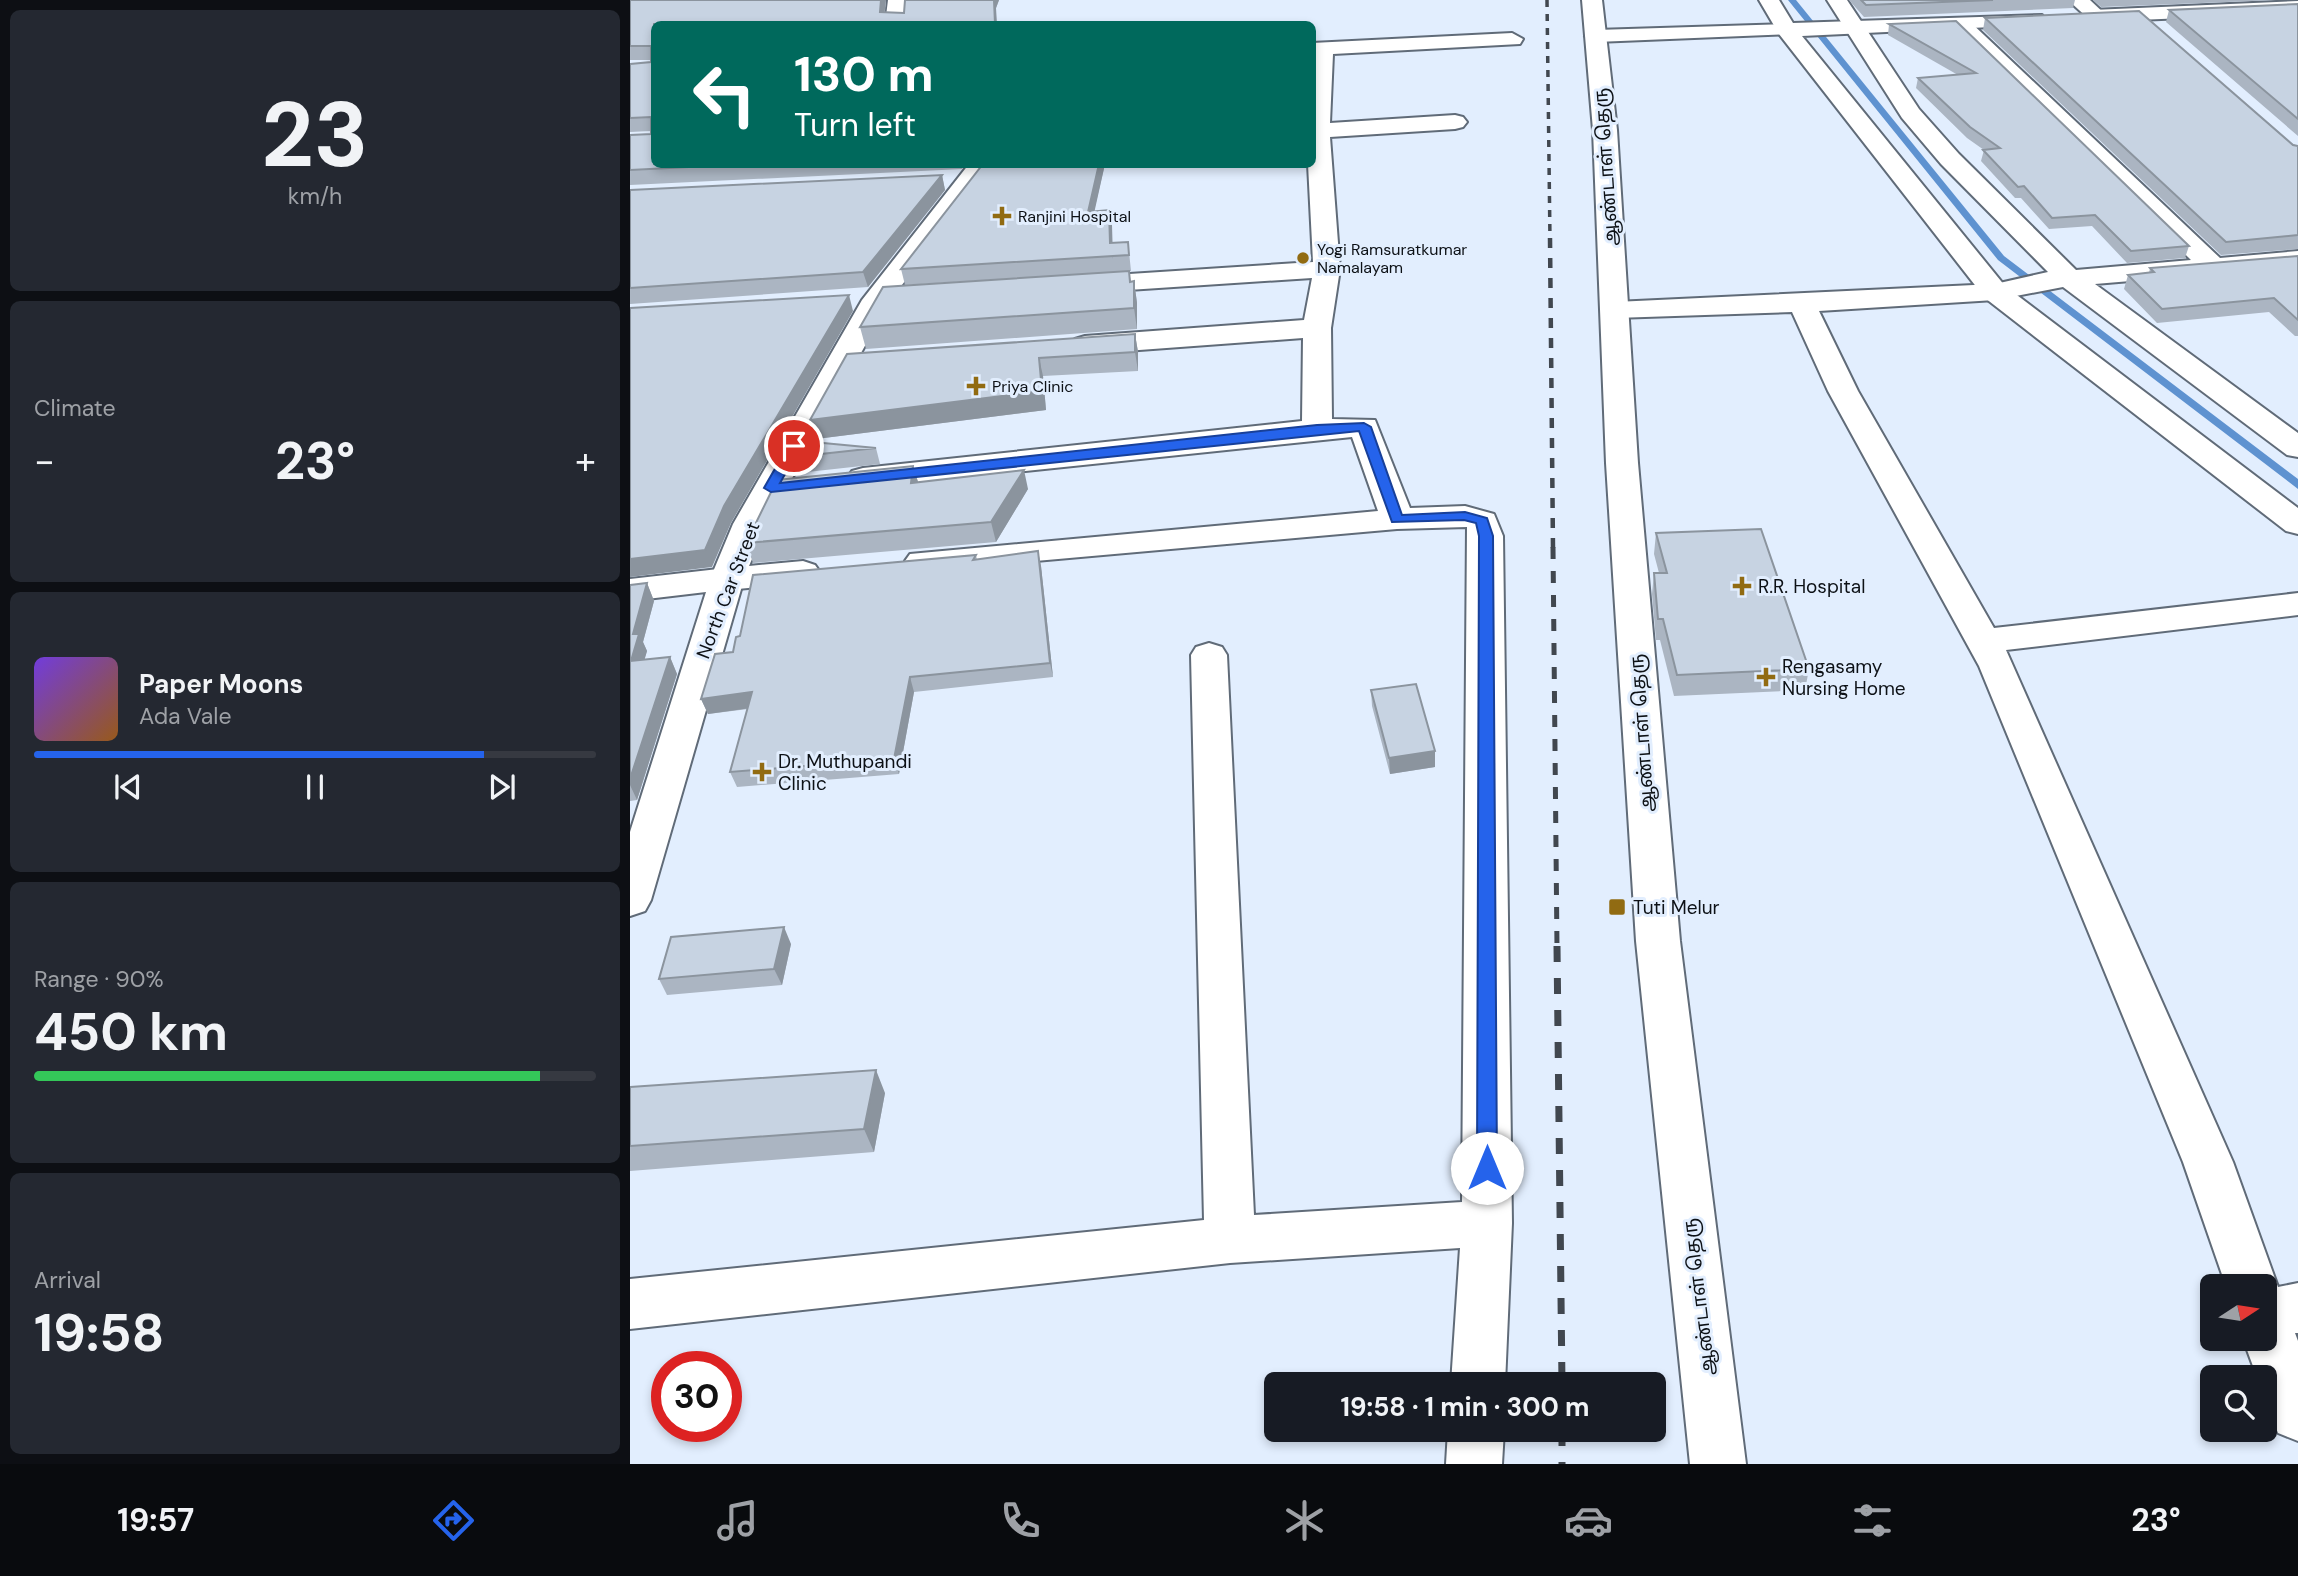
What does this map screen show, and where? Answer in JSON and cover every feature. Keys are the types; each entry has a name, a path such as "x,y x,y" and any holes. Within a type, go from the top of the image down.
{"street":[{"path":"895,21 898,0"},
{"path":"1769,0 2006,290 2298,524"},
{"path":"1837,0 1842,28 1910,113 2060,280 2298,448"},
{"path":"1594,18 1793,30 1959,22 2068,12 2097,16 2298,7"},
{"path":"2141,14 2162,32"},
{"name":"ஆண்டாள் தெரு","path":"1594,18 1605,131 1622,463 1658,942 1718,1464"},
{"path":"1959,22 2214,267"},
{"path":"1317,429 1317,328 1327,269 1318,131 1317,49 1511,39"},
{"path":"1318,131 1455,122"},
{"path":"944,181 977,172"},
{"name":"North Car Street","path":"630,900 727,579 750,524 784,487 855,361 876,300 977,172"},
{"path":"1615,310 1802,304 2006,290 2060,280 2298,259"},
{"path":"1055,287 1327,269"},
{"path":"1802,304 1843,391 1997,666 2208,1162 2248,1274"},
{"path":"1059,347 1317,328"},
{"path":"839,481 1317,429 1364,427 1397,519"},
{"path":"891,564 1397,519 1465,516 1482,521 1486,536 1487,1223 1479,1372"},
{"path":"630,590 836,569"},
{"path":"1984,641 2293,612"},
{"path":"1209,655 1230,1240"},
{"path":"630,1304 1230,1240 1487,1223"},
{"path":"2277,1312 2298,1308"},
{"path":"2275,1351 2298,1414"},
{"path":"1474,1464 1475,1442"}],"building":[{"path":"630,0 881,0 880,12 904,13 905,0 994,0 995,21 651,21 651,46 630,46"},
{"path":"1861,0 1993,0 1866,5"},
{"path":"2298,4 2298,119 2169,10"},
{"path":"2139,11 2293,145 2298,146 2298,235 2226,242 1985,18"},
{"path":"1956,21 2189,246 2131,251 2095,215 2052,218 2024,186 2018,187 1983,150 2000,148 1970,127 1918,78 1976,73 1889,24"},
{"path":"651,62 651,117 630,118 630,64"},
{"path":"651,134 651,168 669,168 630,170 630,135"},
{"path":"980,168 1098,168 1088,212 1109,210 1110,243 1128,242 1129,255 901,269"},
{"path":"942,175 863,272 630,288 630,190"},
{"path":"2298,256 2298,320 2274,298 2162,309 2128,275 2154,272 2150,268"},
{"path":"1129,271 1130,282 1134,281 1134,308 860,327 883,287"},
{"path":"849,295 724,506 705,550 630,559 630,308"},
{"path":"1135,334 1135,352 1039,358 1042,391 810,420 847,354"},
{"path":"802,441 876,448 793,457"},
{"path":"913,466 911,483 1024,470 991,522 746,543 777,480"},
{"path":"1761,529 1809,669 1677,675 1663,619 1658,619 1654,573 1667,573 1656,533"},
{"path":"1038,551 1050,663 910,677 894,759 730,772 752,692 701,699 715,654 733,652 736,637 740,636 753,575 976,555 973,560"},
{"path":"647,583 633,634 639,634 631,661 670,657 630,779 630,585"},
{"path":"1416,684 1435,751 1389,758 1371,690"},
{"path":"784,927 774,969 659,979 671,937"},
{"path":"876,1070 864,1129 630,1146 630,1087"}],"waterway":[{"path":"1792,0 2001,258 2298,485"}],"railway":[{"path":"1547,0 1550,240"},
{"path":"1550,238 1553,549"},
{"path":"1553,547 1557,948"},
{"path":"1557,946 1562,1372"},
{"path":"1562,1442 1562,1464"}],"place":[{"name":"Ranjini Hospital","path":"1002,216"},
{"name":"Yogi Ramsuratkumar Namalayam","path":"1303,258"},
{"name":"Priya Clinic","path":"976,386"},
{"name":"R.R. Hospital","path":"1742,586"},
{"name":"Rengasamy Nursing Home","path":"1766,677"},
{"name":"Dr. Muthupandi Clinic","path":"762,772"},
{"name":"Tuti Melur","path":"1617,907"}],"route":[{"path":"794,446 771,488 1317,429 1364,427 1397,519 1465,516 1482,521 1486,536 1487,1168"}]}
